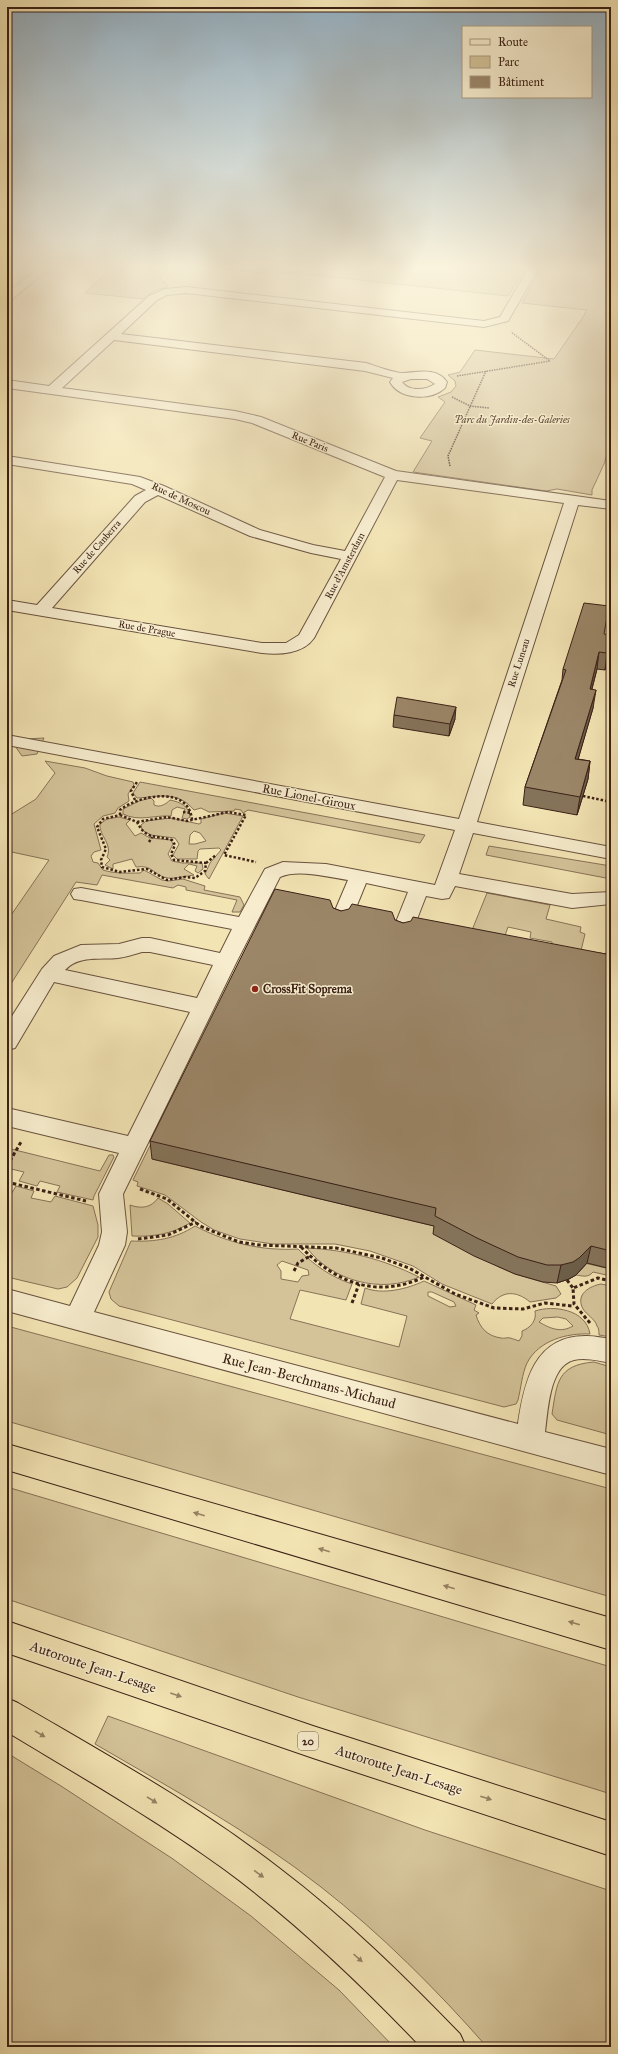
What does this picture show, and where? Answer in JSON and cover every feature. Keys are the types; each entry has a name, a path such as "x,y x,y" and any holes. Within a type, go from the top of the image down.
{"highway":[{"path":"7,1457 611,1634"},
{"name":"Autoroute Jean-Lesage","path":"7,1637 313,1742 611,1839"},
{"path":"7,1714 181,1818 267,1880 313,1918 371,1970 447,2047"}],"street":[{"path":"52,390 80,365"},
{"path":"348,365 366,367 403,377 422,375 438,379 441,385 436,390 428,392 405,391 397,385 396,382 403,377"},
{"name":"Rue Paris","path":"7,384 245,417 393,475 611,505"},
{"name":"Rue de Moscou","path":"7,460 127,478 159,489 255,533 311,549 350,556"},
{"name":"Rue d'Amsterdam","path":"287,648 303,642 306,638 393,475"},
{"name":"Rue de Canberra","path":"41,611 140,499 159,489"},
{"name":"Rue Luneau","path":"419,888 442,893 448,878 466,827 572,500"},
{"name":"Rue de Prague","path":"7,605 262,648 287,648"},
{"name":"Rue Lionel-Giroux","path":"7,740 611,853"},
{"path":"77,1319 112,1245 114,1229 111,1213 111,1194 226,962 274,870 302,866 419,888 402,932"},
{"path":"341,920 359,876"},
{"path":"448,878 572,901 611,898"},
{"path":"81,894 245,925"},
{"path":"7,1042 49,974 61,961 69,956 95,950 119,951 142,945 158,946 226,962"},
{"path":"49,974 204,1007"},
{"path":"7,1117 134,1147"},
{"name":"Rue Jean-Berchmans-Michaud","path":"7,1300 611,1462"},
{"path":"530,1441 538,1387 542,1374 553,1358 562,1353 584,1347 611,1351"}],"path":[{"path":"438,379 525,365"},
{"path":"450,472 448,456 486,371"},
{"path":"470,406 489,408"},
{"path":"135,800 131,792 137,781"},
{"path":"583,796 611,802"},
{"path":"120,815 120,810 135,800 150,797 170,798 188,805 192,813 192,820"},
{"path":"183,812 192,813"},
{"path":"216,855 206,863 205,871 195,878 185,877 171,880 162,878 147,869 120,872 102,867 100,864 106,849 97,827 106,817 120,815 136,822 167,817 192,820 218,812 246,815 224,855 273,866 274,870"},
{"path":"136,822 141,831 152,837 169,838 175,842 171,854 174,860 182,862 197,860 206,863"},
{"path":"149,842 152,837"},
{"path":"7,1166 16,1150"},
{"path":"7,1175 12,1183"},
{"path":"7,1184 12,1183 93,1203"},
{"path":"138,1188 167,1199 200,1226 239,1242 259,1245 336,1248 358,1252 397,1262 455,1294 494,1308 523,1309 545,1303 572,1306 586,1319 593,1330"},
{"path":"132,1238 169,1236 184,1230 196,1222"},
{"path":"300,1246 323,1267 359,1284 376,1288 396,1287 417,1281 424,1277"},
{"path":"294,1271 298,1263 310,1256"},
{"path":"572,1288 598,1278 611,1281"},
{"path":"567,1280 572,1288 572,1306"},
{"path":"352,1303 359,1284"}],"green space":[{"name":"Parc du Jardin-des-Galeries","path":"465,365 611,365 611,442 604,464 592,490 592,495 557,489 546,491 413,472 432,441 420,438 445,402 438,397 451,392 456,386 455,381 448,375 460,372"},
{"path":"44,738 37,754 22,756 15,746 26,739"},
{"path":"45,761 85,768 107,776 133,782 134,785 128,794 129,801 118,808 115,813 103,816 94,824 101,850 94,852 91,856 93,862 98,863 103,870 112,872 140,873 144,870 162,880 169,881 183,879 205,886 204,890 240,897 244,905 240,912 232,912 237,900 186,890 186,887 178,885 173,888 102,875 97,885 76,882 7,990 7,921 49,860 7,851 7,817 36,799 55,773"},
{"path":"140,782 425,835 420,843 248,810 243,813 241,810 235,809 234,811 209,812 201,808 194,810 188,804 174,797 160,796 137,798 133,793"},
{"path":"151,798 156,806 163,805 170,800 180,803 186,807 190,817 187,819 182,818 185,809 177,807 172,810 171,816 135,818 123,814 123,809 139,801"},
{"path":"224,813 243,816 209,879 205,874 210,863 221,850 219,848 200,849 198,851 197,859 177,859 173,855 179,844 175,838 151,835 142,830 141,825 146,821 171,818 199,824 201,823 201,819","holes":["194,831 200,833 206,841 189,844 190,835"]},
{"path":"119,817 130,820 126,824 135,836 141,833 150,838 171,840 173,844 168,854 172,861 182,863 202,863 203,869 198,873 195,871 197,866 189,864 184,869 194,875 171,878 164,877 146,867 136,867 132,859 113,864 113,869 105,865 110,860 107,857 108,848 100,828 100,824 107,819"},
{"path":"489,846 611,866 611,879 486,855"},
{"path":"487,893 550,905 546,919 581,927 580,932 585,934 579,959 550,954 552,942 530,938 531,932 508,927 499,952 466,945"},
{"path":"175,1095 152,1159 434,1226 499,1267 515,1274 556,1286 561,1294 556,1298 530,1302 515,1294 505,1294 496,1299 492,1304 442,1284 413,1266 370,1251 335,1244 273,1244 240,1239 214,1230 165,1195 137,1186 138,1182 133,1180"},
{"path":"7,1148 100,1171 109,1155 113,1155 114,1157 93,1200 57,1192 60,1186 40,1181 37,1186 19,1181 24,1172 7,1168"},
{"path":"16,1186 34,1191 31,1198 51,1202 55,1196 93,1206 98,1225 98,1237 77,1278 67,1287 58,1289 7,1277 7,1195 10,1196"},
{"path":"158,1198 168,1204 190,1223 176,1230 162,1234 132,1236 130,1205 146,1207"},
{"path":"195,1226 220,1237 245,1245 271,1249 298,1249 323,1270 352,1284 346,1300 300,1290 290,1319 399,1347 407,1316 361,1304 365,1288 387,1291 403,1289 424,1281 476,1305 474,1310 479,1313 476,1315 480,1324 485,1331 496,1337 509,1338 519,1341 522,1336 522,1331 528,1328 534,1321 535,1311 542,1309 559,1309 576,1314 587,1326 590,1334 572,1335 546,1343 532,1355 525,1367 516,1404 504,1407 119,1306 111,1299 109,1292 131,1241 164,1239","holes":["282,1261 308,1270 309,1275 302,1276 298,1282 281,1279 281,1271 277,1265","428,1292 432,1292 454,1302 456,1306 450,1307 428,1296","558,1317 566,1319 573,1326 560,1330 548,1327 539,1322 543,1318"]},
{"path":"307,1248 364,1256 392,1265 419,1277 404,1282 389,1284 373,1284 358,1281 343,1276 330,1269 317,1259"},
{"path":"584,1263 611,1269 611,1276 593,1272 587,1276 576,1275"},
{"path":"601,1284 611,1286 611,1337 599,1335 599,1329 593,1319 583,1309 581,1304 582,1295 588,1289"},
{"path":"7,1326 611,1489 611,1597 7,1421"},
{"path":"594,1362 611,1367 611,1435 557,1420 552,1414 555,1393 561,1378 573,1367"},
{"path":"7,1487 611,1667 611,1794 298,1697 7,1599"},
{"path":"108,1716 425,1830 611,1891 611,2047 487,2047 428,1983 365,1924 321,1887 239,1829 95,1744"},
{"path":"7,1753 61,1786 173,1859 251,1916 339,1990 394,2047 7,2047"}],"building":[{"path":"584,603 609,606 604,634 611,635 611,640 607,653 599,652 590,689 596,690 575,759 590,761 580,797 525,787 566,670 563,669"},
{"path":"397,697 456,707 450,724 394,715"},
{"path":"275,889 330,900 333,908 341,911 349,909 352,904 392,912 395,920 403,923 411,921 413,917 606,954 611,936 611,1251 591,1246 573,1262 561,1265 547,1265 518,1257 477,1238 435,1216 436,1208 150,1141"}],"place":[{"name":"CrossFit Soprema","path":"255,989"}]}
